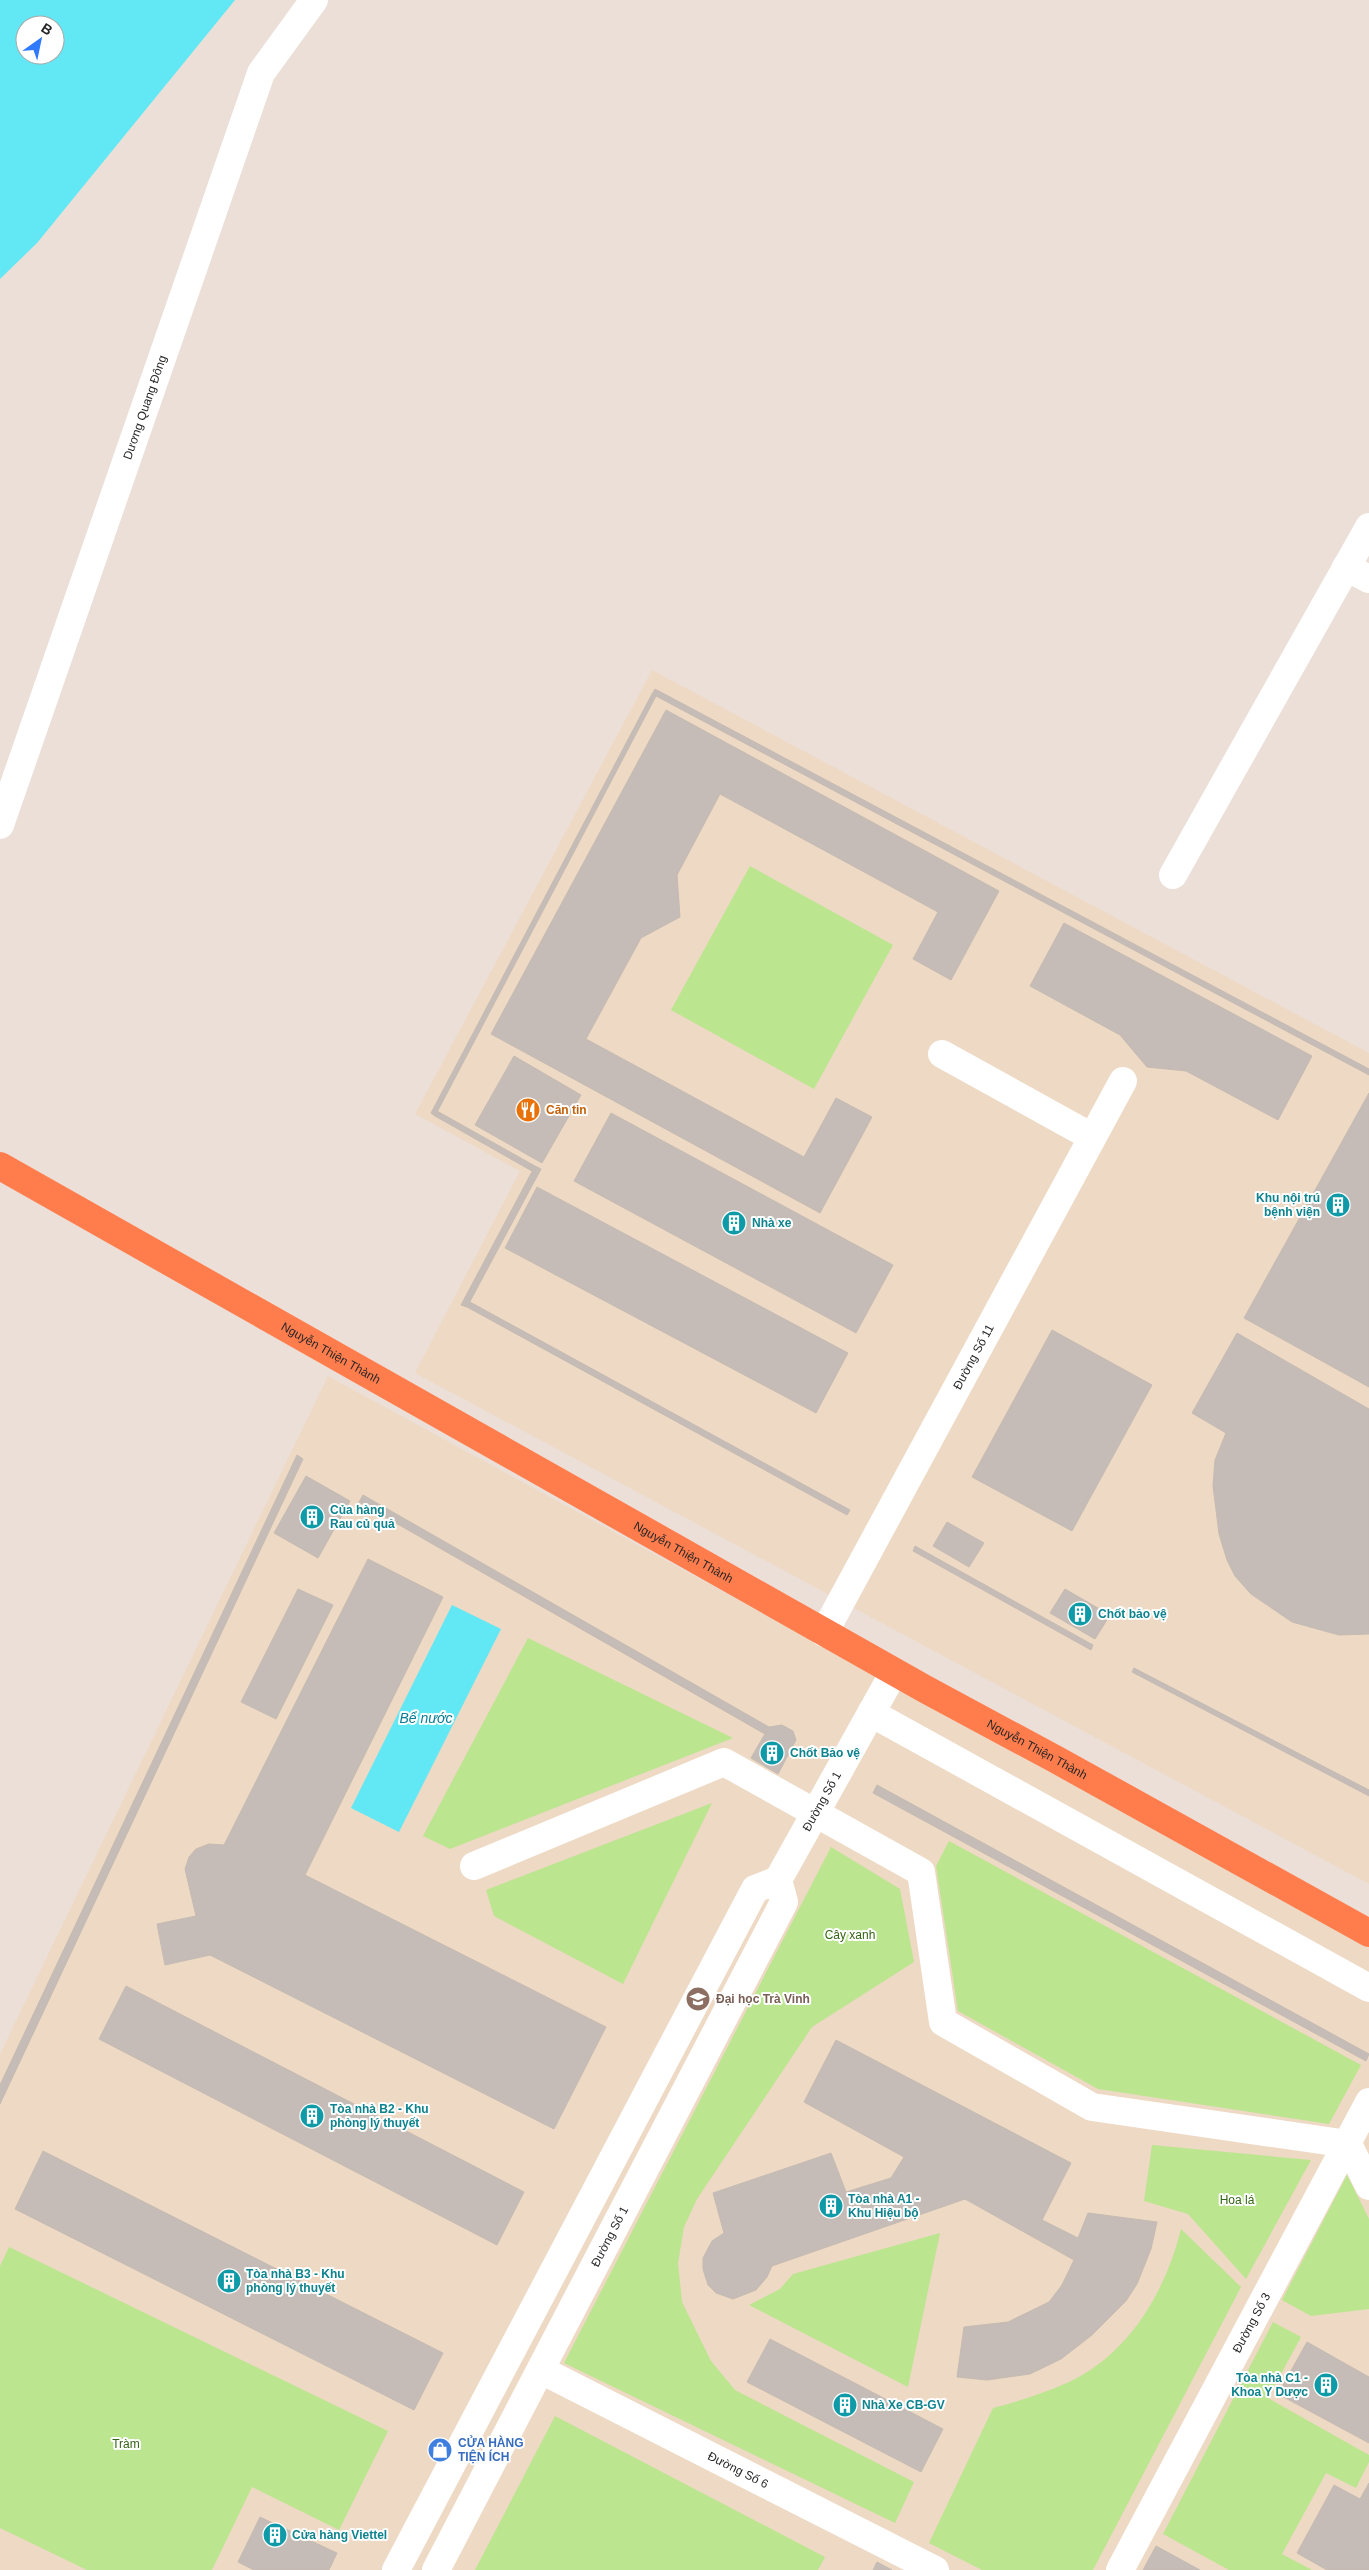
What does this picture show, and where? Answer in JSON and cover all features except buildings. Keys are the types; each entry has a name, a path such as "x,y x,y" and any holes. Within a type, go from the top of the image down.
{"highway":[{"name":"Nguyễn Thiện Thành","path":"0,1166 824,1633 1369,1933"}],"street":[{"name":"Dương Quang Đông","path":"0,825 261,73 314,0"},
{"path":"1173,875 1358,573 1369,527"},
{"path":"942,1054 1092,1137"},
{"name":"Đường Số 11","path":"824,1633 1123,1081"},
{"name":"Đường Số 1","path":"436,2570 541,2370 781,1891 815,1813 894,1672"},
{"path":"871,1714 1369,1988"},
{"path":"474,1866 724,1762 921,1872 942,2022 1092,2107 1348,2144 1369,2186"},
{"path":"396,2570 756,1889 781,1891"},
{"name":"Đường Số 3","path":"1120,2570 1369,2102"},
{"name":"Đường Số 6","path":"541,2370 935,2570"}],"shaded area":[{"path":"652,670 1369,1053 1369,1884 415,1373 520,1171 415,1114"},
{"name":"Đại học Trà Vinh","path":"328,1376 1369,1944 1369,2570 0,2570 0,2054"}],"green space":[{"path":"750,866 893,945 814,1089 671,1010"},
{"path":"528,1638 733,1738 450,1849 423,1836"},
{"path":"712,1803 623,1984 494,1916 486,1890"},
{"path":"949,1841 1361,2065 1329,2124 1098,2089 958,2011 936,1866"},
{"name":"Cây xanh","path":"831,1847 900,1889 914,1962 812,2027 697,2199 684,2227 678,2263 682,2302 711,2361 735,2390 914,2482 895,2523 564,2363"},
{"name":"Hoa lá","path":"1152,2145 1311,2160 1246,2279 1188,2214 1144,2201"},
{"path":"1347,2175 1369,2219 1369,2309 1311,2316 1282,2300"},
{"path":"1181,2229 1241,2287 1093,2570 982,2570 929,2543 993,2408 1051,2390 1069,2382 1090,2370 1110,2355 1127,2338 1155,2297 1166,2275"},
{"path":"940,2233 908,2387 749,2305 780,2289 793,2274"},
{"name":"Tràm","path":"9,2247 388,2431 339,2530 252,2487 212,2570 87,2570 0,2528 0,2266"},
{"path":"1273,2322 1301,2337 1268,2398 1369,2455 1369,2462 1356,2488 1326,2473 1282,2554 1312,2570 1229,2570 1163,2534"},
{"path":"555,2416 825,2557 818,2570 475,2570"}],"water":[{"path":"0,0 235,0 37,243 0,279"},
{"name":"Bể nước","path":"452,1605 501,1629 399,1832 351,1808"}],"place":[{"name":"Căn tin","path":"528,1110"},
{"name":"Khu nội trú bệnh viện","path":"1338,1205"},
{"name":"Nhà xe","path":"734,1223"},
{"name":"Của hàng Rau củ quả","path":"312,1517"},
{"name":"Chốt bảo vệ","path":"1080,1614"},
{"name":"Chốt Bảo vệ","path":"772,1753"},
{"name":"Đại học Trà Vinh","path":"698,1999"},
{"name":"Tòa nhà B2 - Khu phòng lý thuyết","path":"312,2116"},
{"name":"Tòa nhà A1 - Khu Hiệu bộ","path":"831,2206"},
{"name":"Tòa nhà B3 - Khu phòng lý thuyết","path":"229,2281"},
{"name":"Tòa nhà C1 - Khoa Y Dược","path":"1326,2385"},
{"name":"Nhà Xe CB-GV","path":"845,2405"},
{"name":"CỬA HÀNG TIỆN ÍCH","path":"440,2450"},
{"name":"Cửa hàng Viettel","path":"275,2535"}]}
